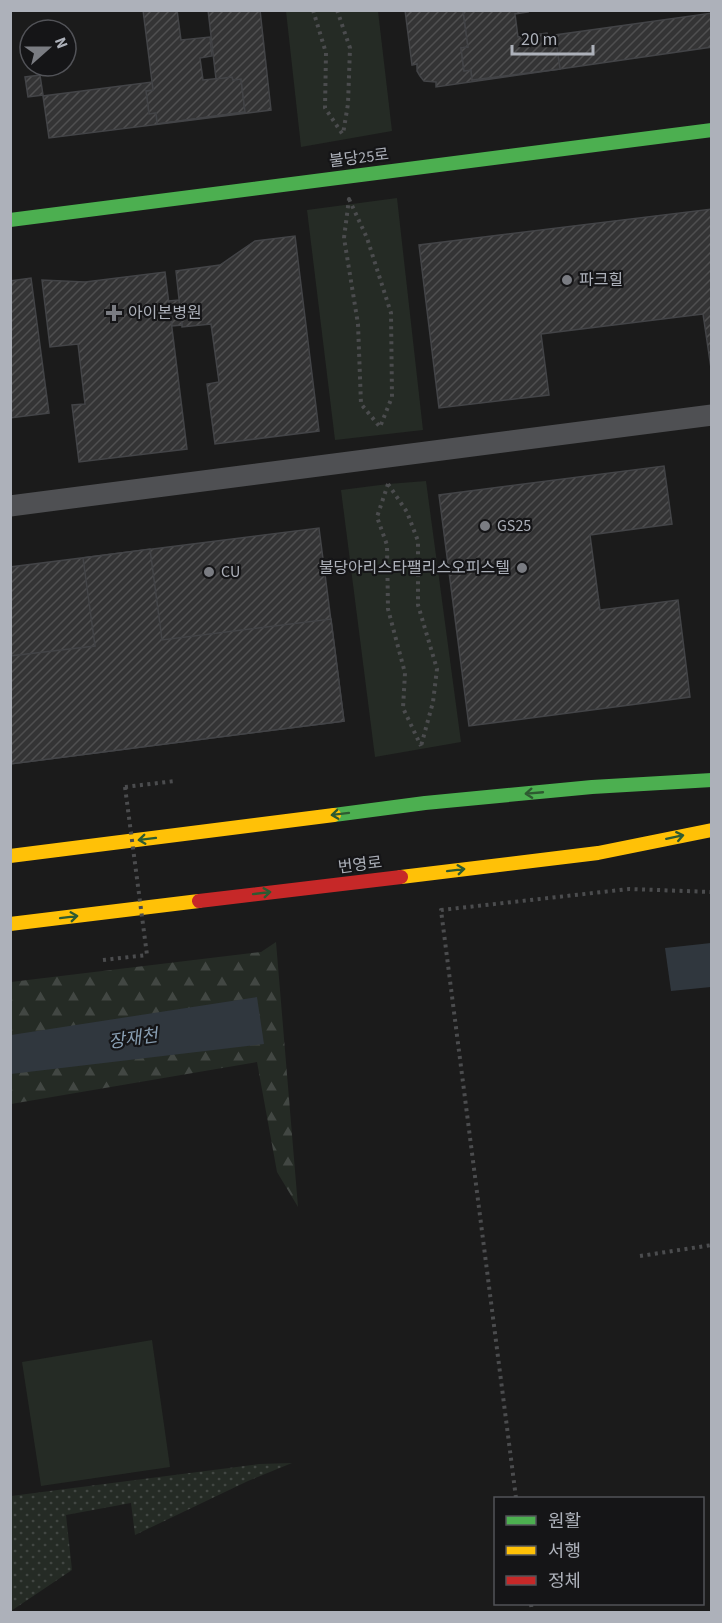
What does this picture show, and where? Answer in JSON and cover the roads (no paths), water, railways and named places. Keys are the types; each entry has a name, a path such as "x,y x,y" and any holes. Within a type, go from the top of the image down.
{"main road":[{"name":"불당25로","path":"10,220 711,130"},
{"path":"592,787 679,769"},
{"path":"10,856 425,803 592,787 711,780"},
{"name":"번영로","path":"10,924 598,853 711,830"},
{"path":"598,853 677,851"}],"street":[{"path":"10,506 711,415"}],"water":[{"path":"711,943 711,987 671,991 665,948"},
{"name":"장재천","path":"257,997 264,1044 11,1074 11,1035"}],"place":[{"name":"파크힐","path":"567,280"},
{"name":"아이본병원","path":"114,313"},
{"name":"GS25","path":"485,526"},
{"name":"불당아리스타팰리스오피스텔","path":"522,568"},
{"name":"CU","path":"209,572"}]}
